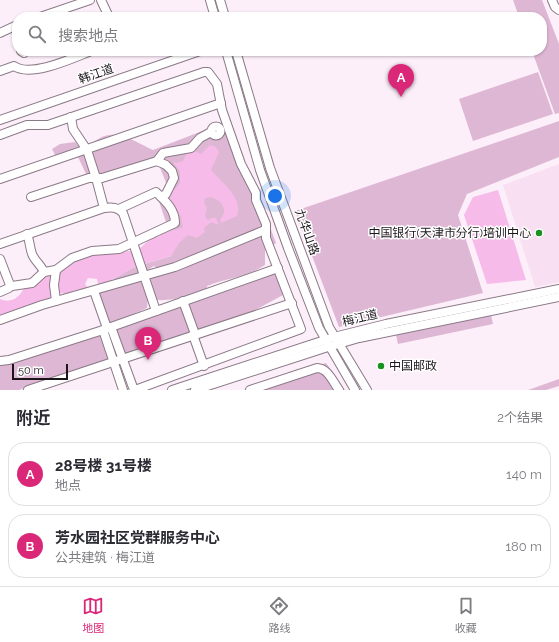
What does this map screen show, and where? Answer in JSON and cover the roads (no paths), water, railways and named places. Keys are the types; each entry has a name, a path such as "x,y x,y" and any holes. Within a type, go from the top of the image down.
{"street":[{"path":"55,12 90,0"},
{"path":"101,0 107,12"},
{"path":"210,0 214,12"},
{"path":"220,0 224,12"},
{"path":"552,0 555,7 559,10"},
{"path":"0,33 12,30"},
{"path":"0,71 14,66 26,71 41,68 76,56"},
{"name":"韩江道","path":"0,120 186,56"},
{"name":"九华山路","path":"227,56 260,170 288,248 326,343 355,390"},
{"name":"九华山路","path":"237,56 270,168 336,340 368,390"},
{"path":"0,135 27,125 48,125 204,72 208,72 217,84 228,126 242,164 256,193 256,200 266,224 266,238 301,327 299,331 134,390 123,359 107,328 94,291"},
{"path":"0,179 221,103"},
{"path":"71,117 73,129 87,150 104,208"},
{"path":"31,197 89,178 102,178 157,161 164,153 191,148 200,138 228,126"},
{"path":"157,161 166,165 172,171 174,178 166,194 161,197"},
{"path":"0,292 10,287 32,284 44,272 56,270 80,254 92,251 113,251 134,246 175,222 175,215 156,192 119,209"},
{"path":"0,244 104,208 112,207 119,209 123,213 156,311"},
{"path":"0,320 56,301 94,291 143,271 175,267 265,230"},
{"path":"27,234 31,244 31,254 44,272"},
{"path":"0,259 10,287"},
{"path":"0,361 9,360 107,328 278,268"},
{"path":"56,270 54,285 56,301"},
{"name":"梅江道","path":"172,390 393,322 559,289"},
{"name":"梅江道","path":"336,340 559,297"},
{"path":"183,301 204,366"},
{"path":"28,390 47,387 113,362 292,302"},
{"path":"107,328 113,362 123,390"},
{"name":"梅江道","path":"195,390 326,343"},
{"path":"250,390 318,368 321,368 327,373 339,390"}],"place":[{"name":"28号楼 31号楼","path":"401,97"},
{"name":"中国银行(天津市分行)培训中心","path":"539,233"},
{"name":"芳水园社区党群服务中心","path":"148,360"},
{"name":"中国邮政","path":"381,366"}]}
